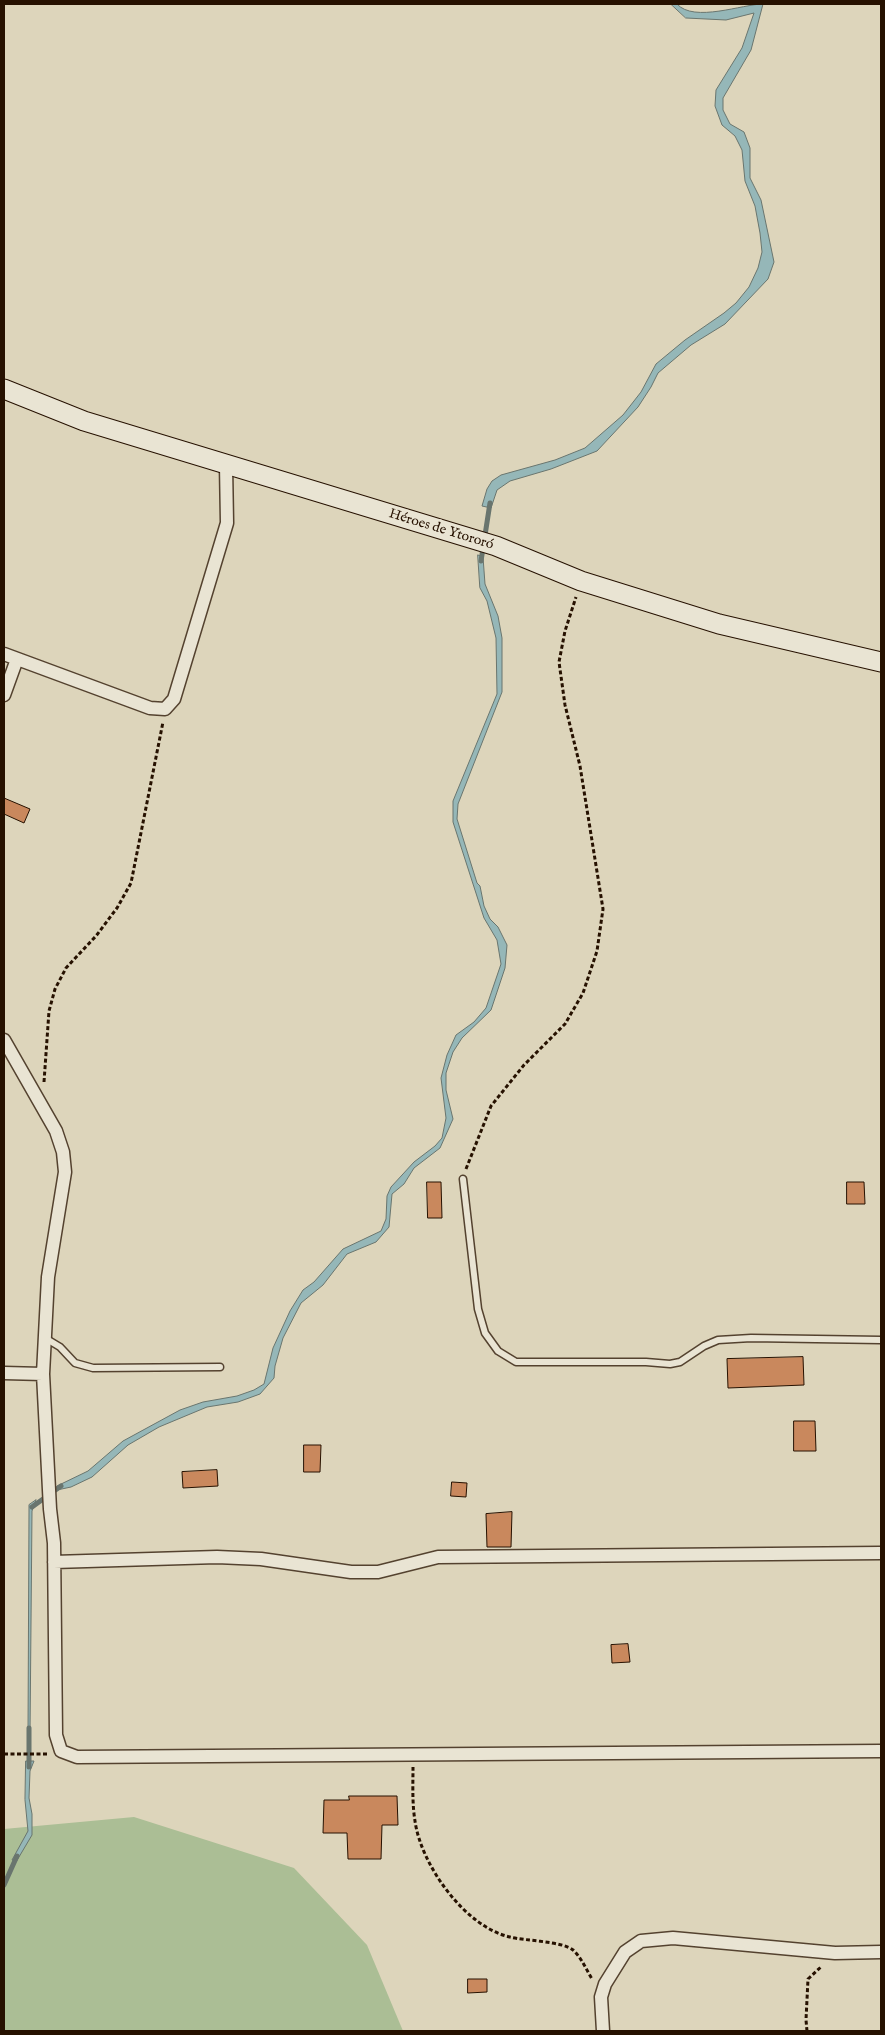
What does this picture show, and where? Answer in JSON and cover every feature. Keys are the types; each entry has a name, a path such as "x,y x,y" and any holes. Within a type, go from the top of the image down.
{"main road":[{"name":"Héroes de Ytororó","path":"4,389 84,420 226,466 496,546 581,581 719,624 881,662"}],"street":[{"path":"4,654 150,708 166,709 174,699 227,523 226,466"},
{"path":"4,695 17,659"},
{"path":"4,1040 43,1106 59,1138 63,1152 65,1172 48,1277 43,1374 54,1562 56,1735 61,1751 77,1757 881,1751"},
{"path":"4,1373 43,1374"},
{"path":"54,1562 217,1557 261,1559 343,1571 378,1572 438,1557 881,1553"},
{"path":"603,2031 601,1997 605,1984 625,1952 641,1941 673,1938 836,1953 881,1952"}],"lane":[{"path":"463,1179 478,1309 485,1333 498,1350 516,1362 646,1362 670,1364 680,1362 704,1346 718,1340 752,1338 881,1340"},
{"path":"45,1338 60,1347 75,1363 93,1368 220,1367"}],"path":[{"path":"463,1179 492,1106 524,1065 565,1024 584,993 597,951 603,909 580,766 565,705 560,662 565,631 581,581"},
{"path":"43,1106 49,1011 54,989 66,968 96,936 117,908 131,883 166,709"},
{"path":"412,1753 415,1820 420,1840 426,1858 458,1903 482,1926 508,1937 565,1945 573,1950 580,1958 601,1997"},
{"path":"4,1754 44,1755"},
{"path":"807,2031 808,1979 836,1953"}],"green space":[{"path":"134,1817 294,1868 367,1945 403,2031 4,2031 4,1829"}],"water":[{"path":"671,4 677,4 695,12 706,12 763,4 751,50 723,98 723,110 730,124 744,132 750,148 750,178 761,200 774,262 768,279 725,324 691,345 658,373 638,407 597,451 551,469 510,481 497,490 491,508 482,506 487,489 492,481 501,475 555,460 585,448 623,415 641,392 656,364 685,340 736,303 749,287 758,268 762,252 760,233 755,206 745,181 742,150 735,136 722,125 715,106 716,90 742,48 754,13 726,20 686,18"},
{"path":"478,555 483,557 485,584 498,616 502,638 502,692 458,804 457,819 477,883 480,886 484,906 507,945 505,968 491,1010 462,1038 453,1052 446,1073 446,1090 453,1119 440,1148 414,1168 404,1184 392,1194 389,1227 376,1242 347,1254 323,1285 301,1303 283,1338 275,1366 274,1378 260,1394 238,1402 207,1407 159,1427 128,1445 92,1477 71,1487 57,1490 57,1486 88,1471 123,1441 180,1410 203,1402 237,1396 264,1384 273,1348 290,1311 303,1290 314,1282 343,1249 381,1231 386,1219 387,1196 391,1187 414,1162 435,1146 442,1138 446,1118 441,1078 447,1055 456,1035 474,1022 486,1008 501,964 497,940 484,918 453,822 453,801 497,694 496,638 487,601 480,588"},
{"path":"36,1500 32,1511 30,1734 28,1733 29,1505"},
{"path":"26,1761 34,1761 30,1771 29,1798 32,1814 32,1835 16,1862 12,1860 28,1831 25,1800"}],"building":[{"path":"4,798 30,809 24,823 4,814"},
{"path":"427,1182 441,1182 442,1218 428,1218"},
{"path":"847,1182 864,1182 865,1204 847,1204"},
{"path":"803,1357 804,1385 728,1388 727,1359"},
{"path":"794,1421 815,1421 816,1451 794,1451"},
{"path":"304,1445 321,1445 320,1472 304,1472"},
{"path":"217,1470 218,1486 183,1488 182,1472"},
{"path":"452,1482 467,1483 466,1497 451,1496"},
{"path":"512,1512 511,1547 487,1547 486,1514"},
{"path":"628,1644 630,1662 612,1663 611,1645"},
{"path":"349,1796 397,1796 398,1825 382,1825 381,1859 348,1859 347,1833 323,1833 324,1800 349,1800"},
{"path":"468,1979 487,1979 487,1992 468,1993"}],"waterway":[{"path":"481,561 490,503"},
{"path":"32,1507 61,1486"},
{"path":"29,1728 29,1767"},
{"path":"4,1885 17,1856"}]}
